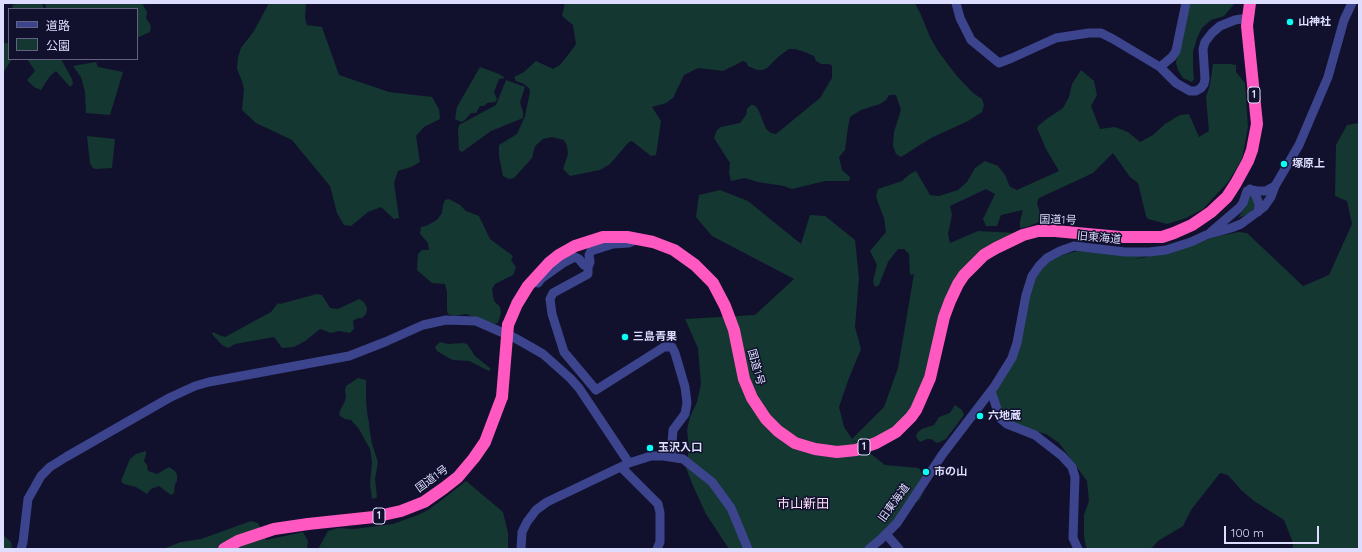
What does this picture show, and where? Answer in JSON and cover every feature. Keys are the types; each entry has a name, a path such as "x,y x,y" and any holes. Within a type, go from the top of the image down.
{"highway":[{"name":"国道1号","path":"224,549 238,541 260,533 308,524 374,517 401,510 424,502 458,477 485,442 502,397 508,325 517,304 528,286 549,263 559,255 575,246 603,238 638,238 674,250 695,265 713,284 725,306 734,330 744,380 752,398 766,419 778,431 795,443 815,449 837,452 856,450 876,443 896,432 911,417 922,399 930,378 944,317 950,301 964,275 972,265 984,255 1023,235 1038,231 1055,231 1120,237 1162,237 1192,225 1211,212 1227,197 1244,188 1248,161 1252,150 1257,124 1247,18 1250,3"}],"street":[{"path":"956,3 960,18 971,40 999,63 1056,38 1094,33 1107,35 1160,67 1176,83 1190,91 1196,91 1204,84 1203,49 1205,42 1212,33 1220,26 1235,20 1247,18"},
{"path":"1160,67 1168,62 1176,51 1186,3"},
{"name":"旧東海道","path":"869,549 897,523 942,454 991,391 1012,358 1017,343 1026,295 1032,276 1047,258 1060,250 1074,246 1125,252 1166,250 1241,224 1264,207 1271,197 1275,186 1293,157 1302,138 1328,77 1344,20 1352,3"},
{"path":"1244,188 1266,191 1275,186"},
{"path":"1244,188 1258,202 1258,212"},
{"path":"1206,235 1232,215 1243,204 1244,188"},
{"path":"1232,215 1232,222 1241,224"},
{"path":"638,238 629,243 613,244 591,251 589,255 590,262 588,274 553,293 550,299 552,314 564,352 596,390 664,347 672,347 675,352 685,387 687,403 685,414 673,430 671,456"},
{"path":"517,304 530,293 542,278 574,257 579,258 584,265 588,267"},
{"path":"20,549 23,542 28,499 41,476 50,467 66,457 169,398 195,386 209,382 349,356 423,325 446,320 476,321 515,338 542,354 570,378 578,388 625,465 658,504 660,514 660,542 657,549"},
{"path":"991,391 1000,418 1007,424 1035,435 1062,456 1072,467 1075,477 1073,538 1078,549"},
{"path":"521,549 522,532 527,522 536,510 547,502 625,465 651,456 671,456 683,459 712,482 731,508 748,549"},
{"path":"886,534 899,549"}],"green space":[{"path":"19,3 42,3 44,8 13,8 12,5"},
{"path":"45,3 142,3 147,12 146,18 151,26 150,32 138,38 138,8 46,8"},
{"path":"269,3 306,3 305,18 307,25 322,27 339,75 389,92 432,97 439,109 440,119 424,127 416,136 420,162 411,167 398,171 394,183 399,218 394,219 381,207 368,212 351,226 344,225 337,213 330,186 292,140 256,123 242,110 244,89 237,69 238,57 241,48 254,31"},
{"path":"565,3 915,3 938,51 956,75 973,93 982,99 984,105 982,112 968,121 931,138 901,157 896,154 893,146 894,132 901,110 896,95 889,95 886,100 880,104 861,110 850,117 845,150 839,157 842,170 850,177 849,181 825,181 792,189 745,178 731,181 729,173 730,163 714,138 717,130 721,127 740,123 746,115 747,109 751,105 754,105 758,109 766,129 771,133 776,134 820,98 832,78 832,66 829,64 821,64 816,61 814,56 805,52 789,49 767,68 762,70 757,70 748,66 746,62 743,61 723,71 698,68 684,75 673,98 666,103 652,107 661,121 656,155 651,156 632,141 629,142 610,164 600,170 570,176 563,169 568,154 567,146 564,140 552,137 543,139 535,146 532,158 514,178 509,179 503,176 499,156 499,145 517,134 525,116 530,92 529,88 516,81 514,77 524,72 536,61 553,69 560,65 576,44 573,25 562,16"},
{"path":"1191,3 1235,3 1224,16 1211,20 1202,28 1193,52 1194,79 1192,82 1183,78 1176,63 1184,17"},
{"path":"3,43 8,43 8,60 11,60 3,73"},
{"path":"28,60 62,60 72,79 73,84 70,87 56,71 50,76 41,90 34,87 27,80 35,71"},
{"path":"96,62 98,67 123,72 110,115 86,113 85,92 81,77 73,66"},
{"path":"1213,64 1236,65 1236,72 1245,83 1248,127 1242,159 1228,182 1203,209 1186,218 1167,224 1148,219 1138,183 1130,177 1113,153 1093,173 1039,198 1037,203 1041,217 1039,222 1027,227 1020,228 1023,210 1001,215 997,226 986,226 983,219 995,194 986,189 950,206 952,215 948,234 950,243 978,231 1015,233 959,279 923,396 898,429 865,447 853,440 885,465 919,468 927,483 920,499 864,549 729,549 706,514 686,468 689,447 687,430 690,417 697,402 701,384 698,348 685,319 755,315 794,279 712,236 696,217 699,195 720,190 748,201 801,244 810,215 825,216 855,240 859,278 855,327 861,349 839,407 844,427 852,439 884,407 898,368 914,274 910,275 909,254 904,249 898,249 888,262 879,285 875,287 873,281 877,265 870,251 886,232 884,218 876,197 878,189 902,181 916,171 930,195 939,196 958,190 967,182 975,168 985,161 998,166 1005,175 1010,187 1017,190 1059,171 1046,149 1037,128 1048,118 1063,108 1069,97 1072,84 1081,70 1094,81 1097,95 1091,106 1100,129 1115,127 1128,132 1140,142 1153,135 1165,124 1180,115 1189,114 1199,137 1209,131 1206,97 1210,85"},
{"path":"480,67 499,74 505,78 499,79 494,92 497,99 495,102 480,106 476,113 471,113 461,122 455,119 457,107"},
{"path":"506,80 525,87 520,102 523,118 491,131 462,152 459,150 459,125 496,105"},
{"path":"1359,123 1359,549 1292,549 1292,540 1284,520 1254,501 1241,490 1228,475 1220,473 1191,510 1183,526 1158,541 1151,549 1088,549 1086,547 1084,536 1084,515 1089,501 1087,481 1059,443 1046,434 1007,424 999,405 994,387 1015,350 1022,316 1038,272 1055,257 1085,249 1154,253 1133,260 1174,250 1219,236 1239,232 1247,233 1303,286 1329,275 1352,224 1347,201 1335,196 1336,145 1347,125"},
{"path":"87,136 115,139 112,168 95,169 92,167 90,163"},
{"path":"1251,196 1255,201 1254,208 1248,214 1238,218 1246,206 1248,197"},
{"path":"449,199 460,205 466,211 479,216 490,239 513,256 511,260 516,267 513,275 495,284 492,289 494,301 500,307 501,313 498,323 495,324 487,322 466,314 454,316 448,314 445,284 432,283 417,270 418,254 422,250 429,250 428,243 420,234 421,227 437,220 442,213 445,200"},
{"path":"317,294 322,295 330,308 338,309 359,299 364,302 367,308 366,314 362,318 358,318 353,321 354,329 350,333 339,331 331,333 320,329 305,341 294,347 282,348 274,337 235,344 228,348 222,345 212,334 213,332 225,337 271,312 278,303 280,304"},
{"path":"440,342 448,344 467,344 475,356 491,369 489,371 469,361 453,360 447,357 437,351 435,347"},
{"path":"358,378 366,380 366,402 369,426 372,444 378,462 375,479 377,497 372,499 370,484 372,462 370,449 359,429 351,420 345,419 340,416 339,413 345,401 346,386"},
{"path":"955,405 962,410 964,415 946,439 937,443 931,439 920,442 916,437 917,433 922,429 934,425 939,417 950,413"},
{"path":"146,451 144,461 147,465 148,471 157,474 169,467 175,471 177,481 175,484 174,493 171,495 159,486 151,489 147,494 136,487 124,484 121,481 130,459 136,454"},
{"path":"466,481 503,512 508,533 508,549 318,549 328,531 338,528 354,529 393,524 418,515 428,510"},
{"path":"251,521 258,523 266,540 303,532 308,541 307,549 163,549 181,542 201,539"},
{"path":"3,535 11,542 12,549 3,549"}],"place":[{"name":"山神社","path":"1290,22"},
{"name":"塚原上","path":"1284,164"},
{"name":"三島青果","path":"625,337"},
{"name":"六地蔵","path":"980,416"},
{"name":"玉沢入口","path":"650,448"},
{"name":"市の山","path":"926,472"}],"district":[{"name":"市山新田","path":"803,504"}]}
